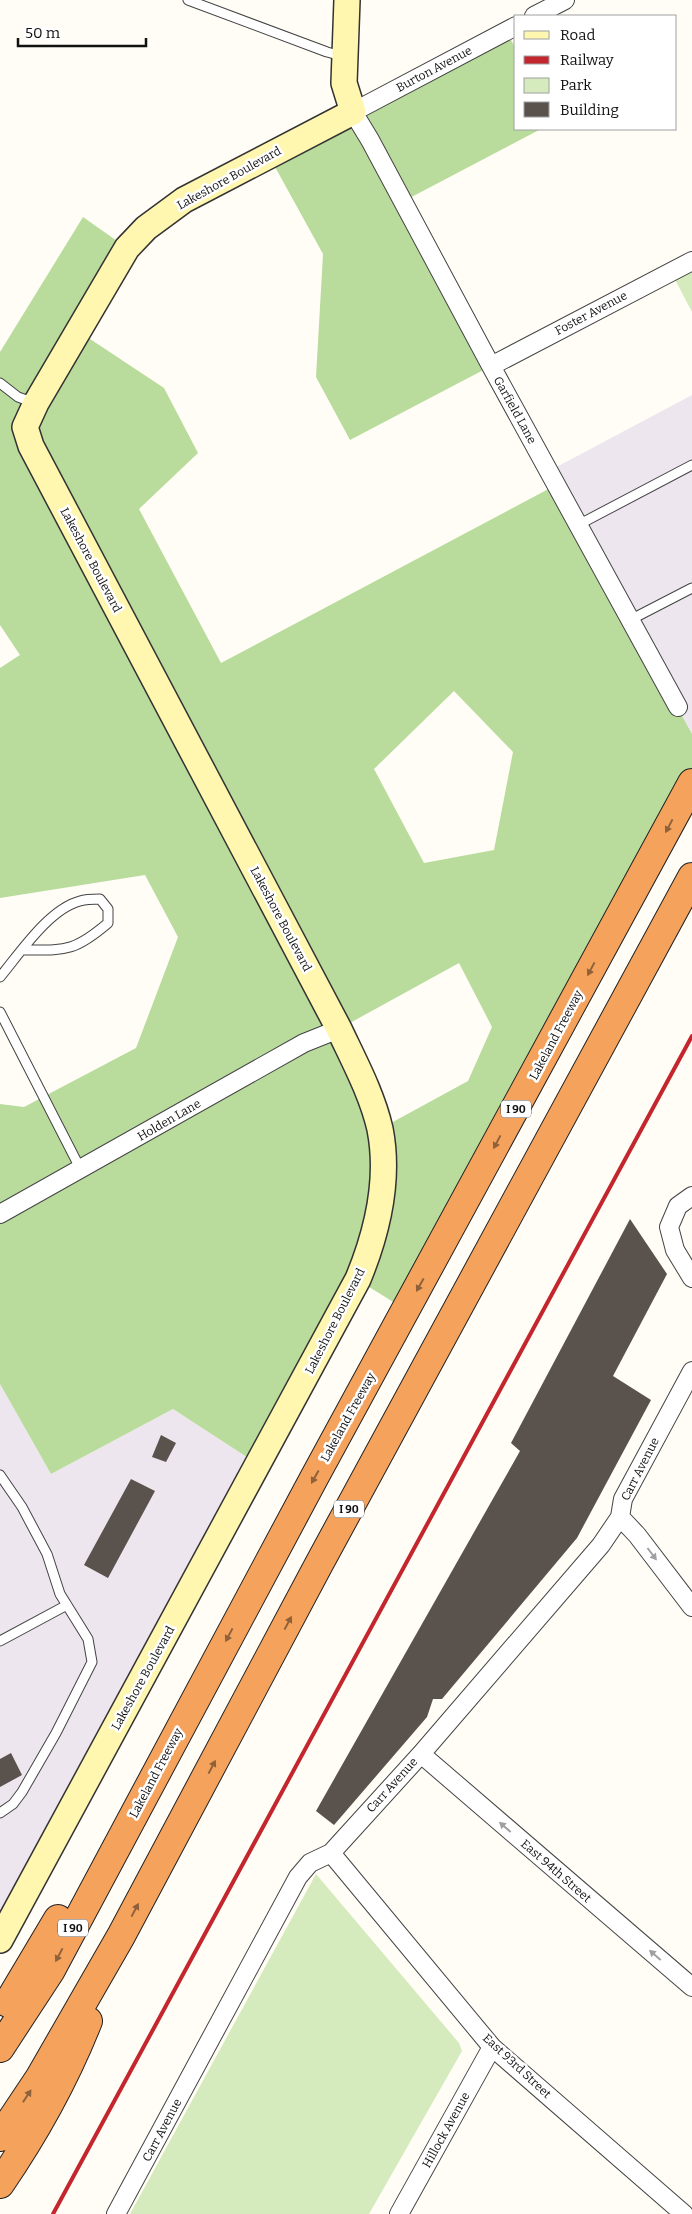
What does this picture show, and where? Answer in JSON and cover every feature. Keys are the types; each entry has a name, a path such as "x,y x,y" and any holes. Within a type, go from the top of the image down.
{"highway":[{"name":"Lakeland Freeway","path":"0,2048 51,1970 291,1521 692,783"},
{"name":"I 90","path":"0,2137 40,2077 121,1936 319,1564 692,877"},
{"path":"0,2016 60,1916 140,1804"},
{"path":"0,2184 21,2154 71,2064 121,1936"}],"street":[{"path":"347,0 344,83 353,112"},
{"path":"536,15 565,0"},
{"name":"Burton Avenue","path":"353,112 514,27"},
{"name":"Garfield Lane","path":"353,112 678,707"},
{"name":"Lakeshore Boulevard","path":"0,1940 358,1280 372,1246 379,1212 383,1170 380,1130 368,1090 339,1029 31,446 25,427 36,403 127,248 146,228 184,200 353,112"},
{"name":"Foster Avenue","path":"491,366 692,261"},
{"name":"Holden Lane","path":"0,1214 81,1170 304,1042 339,1029"},
{"path":"692,1196 678,1206 669,1228 675,1250 692,1278"},
{"name":"Carr Avenue","path":"116,2214 298,1877 310,1863 331,1853 421,1754 601,1545 620,1517 623,1499 692,1371"},
{"path":"620,1517 637,1535 692,1607"},
{"name":"East 94th Street","path":"421,1754 692,1987"},
{"name":"East 93rd Street","path":"331,1853 492,2047 684,2214"},
{"name":"Hillock Avenue","path":"399,2214 492,2047"}],"lane":[{"path":"188,0 345,57"},
{"path":"0,383 18,397 36,403"},
{"path":"578,525 692,465"},
{"path":"630,620 692,588"},
{"path":"0,977 23,950 54,914 79,901 100,899 108,909 108,923 88,941 65,950 23,950"},
{"path":"0,1012 81,1170"},
{"path":"0,1475 22,1507 46,1554 60,1594 88,1639 92,1662 56,1733 22,1792 14,1804 0,1813"},
{"path":"0,1641 67,1605"}],"shaded area":[{"path":"692,395 692,734 549,471"},
{"path":"0,1384 51,1474 173,1409 259,1465 0,1940"}],"green space":[{"path":"506,31 514,45 514,130 539,130 402,202 491,366 350,440 316,377 323,254 269,156"},
{"path":"83,217 127,248 78,331 164,388 198,453 139,509 221,663 556,485 692,734 692,783 406,1310 358,1280 259,1465 173,1409 51,1474 0,1384 0,1104 24,1107 136,1048 178,937 145,875 0,898 0,668 20,655 0,625 0,352","holes":["454,691 513,752 494,850 424,863 374,769","459,963 492,1027 468,1081 380,1129 339,1029"]},
{"path":"692,261 692,312 671,272"},
{"path":"316,1874 459,2043 462,2051 369,2214 130,2214"}],"building":[{"path":"630,1219 667,1274 613,1376 651,1400 577,1538 442,1699 433,1699 427,1717 334,1825 316,1811 520,1451 511,1443"},
{"path":"161,1435 176,1443 166,1462 152,1457"},
{"path":"131,1479 155,1491 108,1578 84,1565"},
{"path":"11,1753 22,1775 0,1787 0,1759"}],"railway":[{"path":"53,2214 692,1036"}]}
